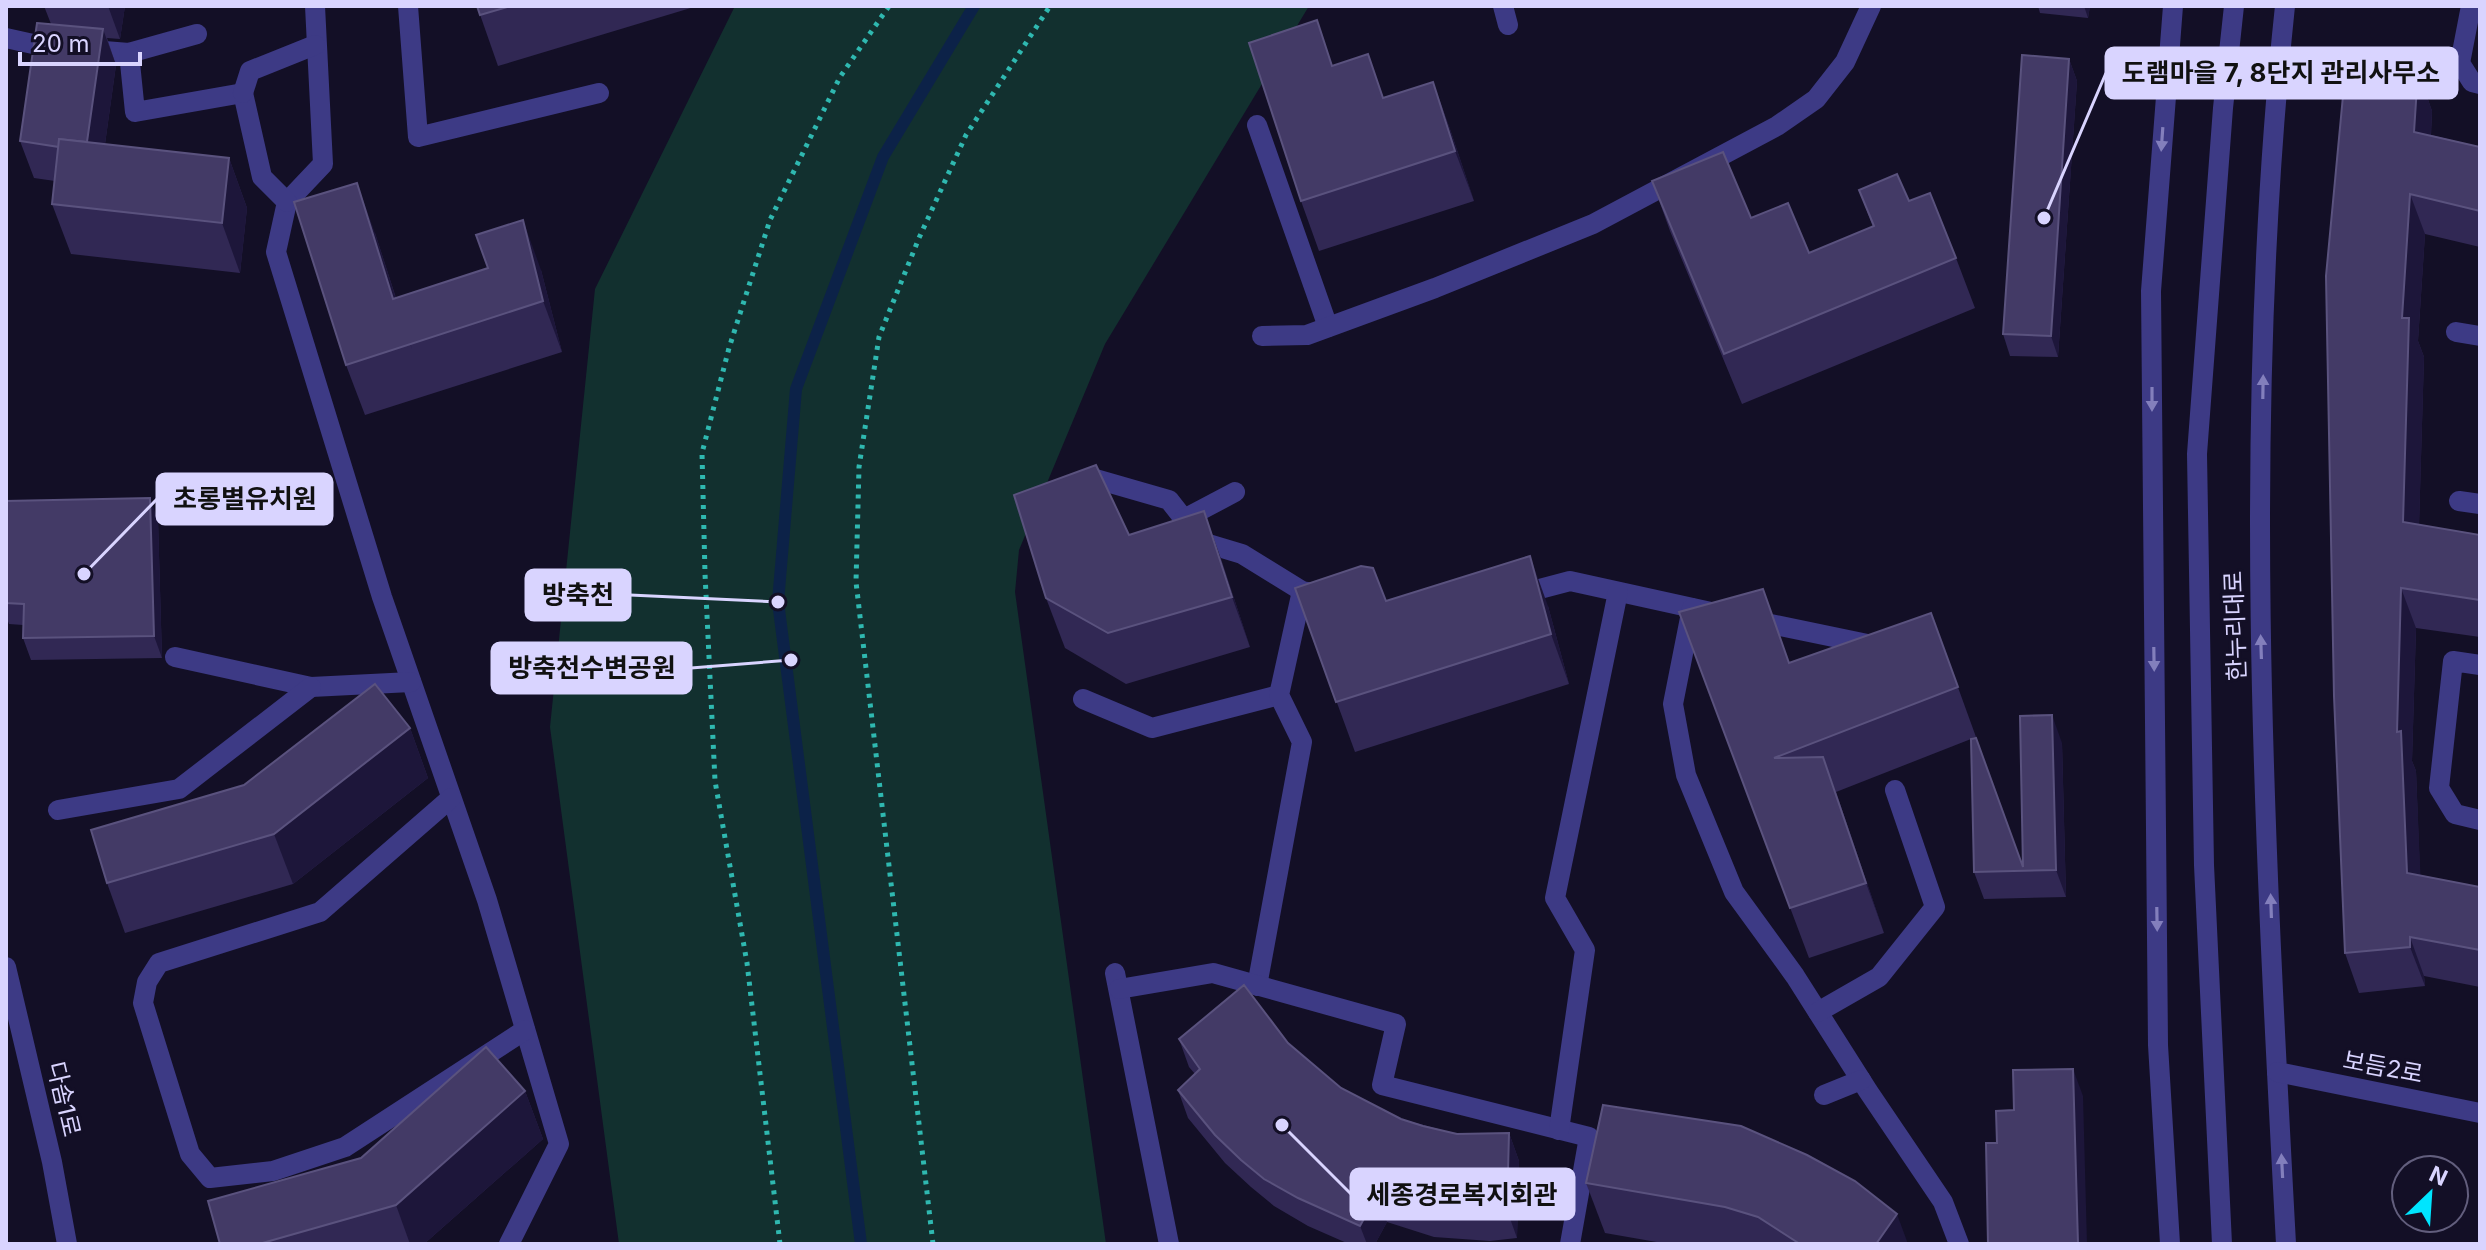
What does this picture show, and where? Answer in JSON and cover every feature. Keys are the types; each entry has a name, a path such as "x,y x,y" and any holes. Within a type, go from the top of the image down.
{"street":[{"path":"315,6 323,164 287,202 276,252 382,597 487,900 559,1144 509,1244"},
{"path":"408,6 418,137 599,93"},
{"path":"1262,336 1307,335 1435,288 1593,224 1777,126 1816,99 1845,62 1871,6"},
{"path":"2170,1244 2158,1045 2151,291 2173,6"},
{"path":"2222,1244 2204,865 2197,454 2223,108 2234,6"},
{"name":"한누리대로","path":"2285,6 2278,70 2264,302 2259,579 2286,1244"},
{"path":"2471,6 2460,63 2472,82 2480,84"},
{"path":"6,38 42,46 129,53 197,34"},
{"path":"287,202 262,177 243,93 250,71 315,45"},
{"path":"129,53 135,112 243,93"},
{"path":"1257,125 1328,327"},
{"path":"2456,332 2480,336"},
{"path":"1096,479 1169,500 1202,542 1242,554 1302,591 1346,598"},
{"path":"1184,519 1235,492"},
{"path":"2459,501 2480,504"},
{"path":"1496,601 1570,581 1900,651"},
{"path":"1257,986 1302,742 1279,695 1302,591"},
{"path":"1559,1130 1585,950 1555,898 1618,592"},
{"path":"1692,608 1673,704 1686,775 1734,892 1818,1012 1943,1202 1959,1244"},
{"path":"175,657 311,687 411,682"},
{"path":"2480,665 2453,661 2439,788 2455,814 2480,820"},
{"path":"58,810 179,789 311,687"},
{"path":"1083,699 1152,728 1279,695"},
{"path":"1818,1012 1879,977 1935,907 1895,790"},
{"path":"451,798 320,912 159,963 147,982 143,1003 190,1154 210,1178 273,1171 345,1147 525,1030"},
{"name":"다솜1로","path":"6,967 52,1162 67,1244"},
{"path":"1169,1244 1117,981 1213,973 1396,1024 1382,1085 1589,1137 1570,1244"},
{"name":"보듬2로","path":"2277,1072 2480,1113"},
{"path":"1824,1095 1861,1080"}],"path":[{"path":"780,1244 747,963 715,781 702,453 729,348 770,220 840,77 889,6"},
{"path":"933,1244 856,582 859,467 879,337 919,238 966,135 1050,6"}],"green space":[{"path":"735,6 1309,6 1105,344 1019,550 1015,592 1106,1244 619,1244 550,727 595,289"}],"building":[{"path":"477,6 511,6 480,15"},
{"path":"1317,20 1332,66 1368,54 1383,98 1433,82 1455,151 1301,201 1249,43"},
{"path":"37,23 103,29 87,142 59,139 59,147 20,141"},
{"path":"2022,55 2069,59 2051,336 2003,334"},
{"path":"2346,64 2418,71 2414,132 2480,147 2480,211 2410,194 2402,318 2409,318 2403,522 2480,535 2480,600 2401,588 2397,732 2401,731 2407,873 2480,887 2480,950 2410,937 2410,947 2345,953 2334,696 2326,276"},
{"path":"59,139 229,158 222,223 52,204"},
{"path":"1723,152 1751,218 1788,203 1809,253 1874,226 1859,190 1897,174 1909,201 1930,193 1956,258 1724,354 1652,181"},
{"path":"357,183 393,299 488,268 476,235 523,220 543,301 346,365 294,202"},
{"path":"1096,465 1129,535 1204,511 1232,597 1108,633 1046,598 1014,495"},
{"path":"150,498 154,636 23,638 24,604 6,603 6,501"},
{"path":"1530,556 1551,634 1336,702 1295,588 1361,566 1373,568 1386,601"},
{"path":"1763,589 1789,663 1931,613 1958,687 1774,758 1823,757 1866,883 1790,908 1679,612"},
{"path":"375,684 410,728 274,834 107,883 91,830 244,785"},
{"path":"2052,715 2056,870 1974,872 1971,739 1976,738 2023,867 2020,716"},
{"path":"1244,985 1288,1043 1341,1088 1401,1119 1423,1126 1457,1134 1509,1133 1507,1210 1480,1214 1424,1209 1377,1195 1360,1226 1298,1198 1264,1179 1241,1160 1215,1135 1178,1090 1200,1069 1179,1039"},
{"path":"486,1047 525,1091 396,1205 259,1244 220,1244 208,1201 361,1158"},
{"path":"2073,1069 2078,1244 1988,1244 1986,1143 1997,1143 1996,1111 2014,1110 2013,1070"},
{"path":"1603,1105 1741,1126 1807,1155 1855,1181 1897,1214 1876,1244 1800,1244 1758,1217 1725,1207 1586,1183"}],"waterway":[{"path":"861,1244 778,602 796,389 883,157 974,6"}],"place":[{"name":"도램마을 7, 8단지 관리사무소","path":"2044,218"},
{"name":"초롱별유치원","path":"84,574"},
{"name":"방축천","path":"778,602"},
{"name":"방축천수변공원","path":"791,660"},
{"name":"세종경로복지회관","path":"1282,1125"}]}
